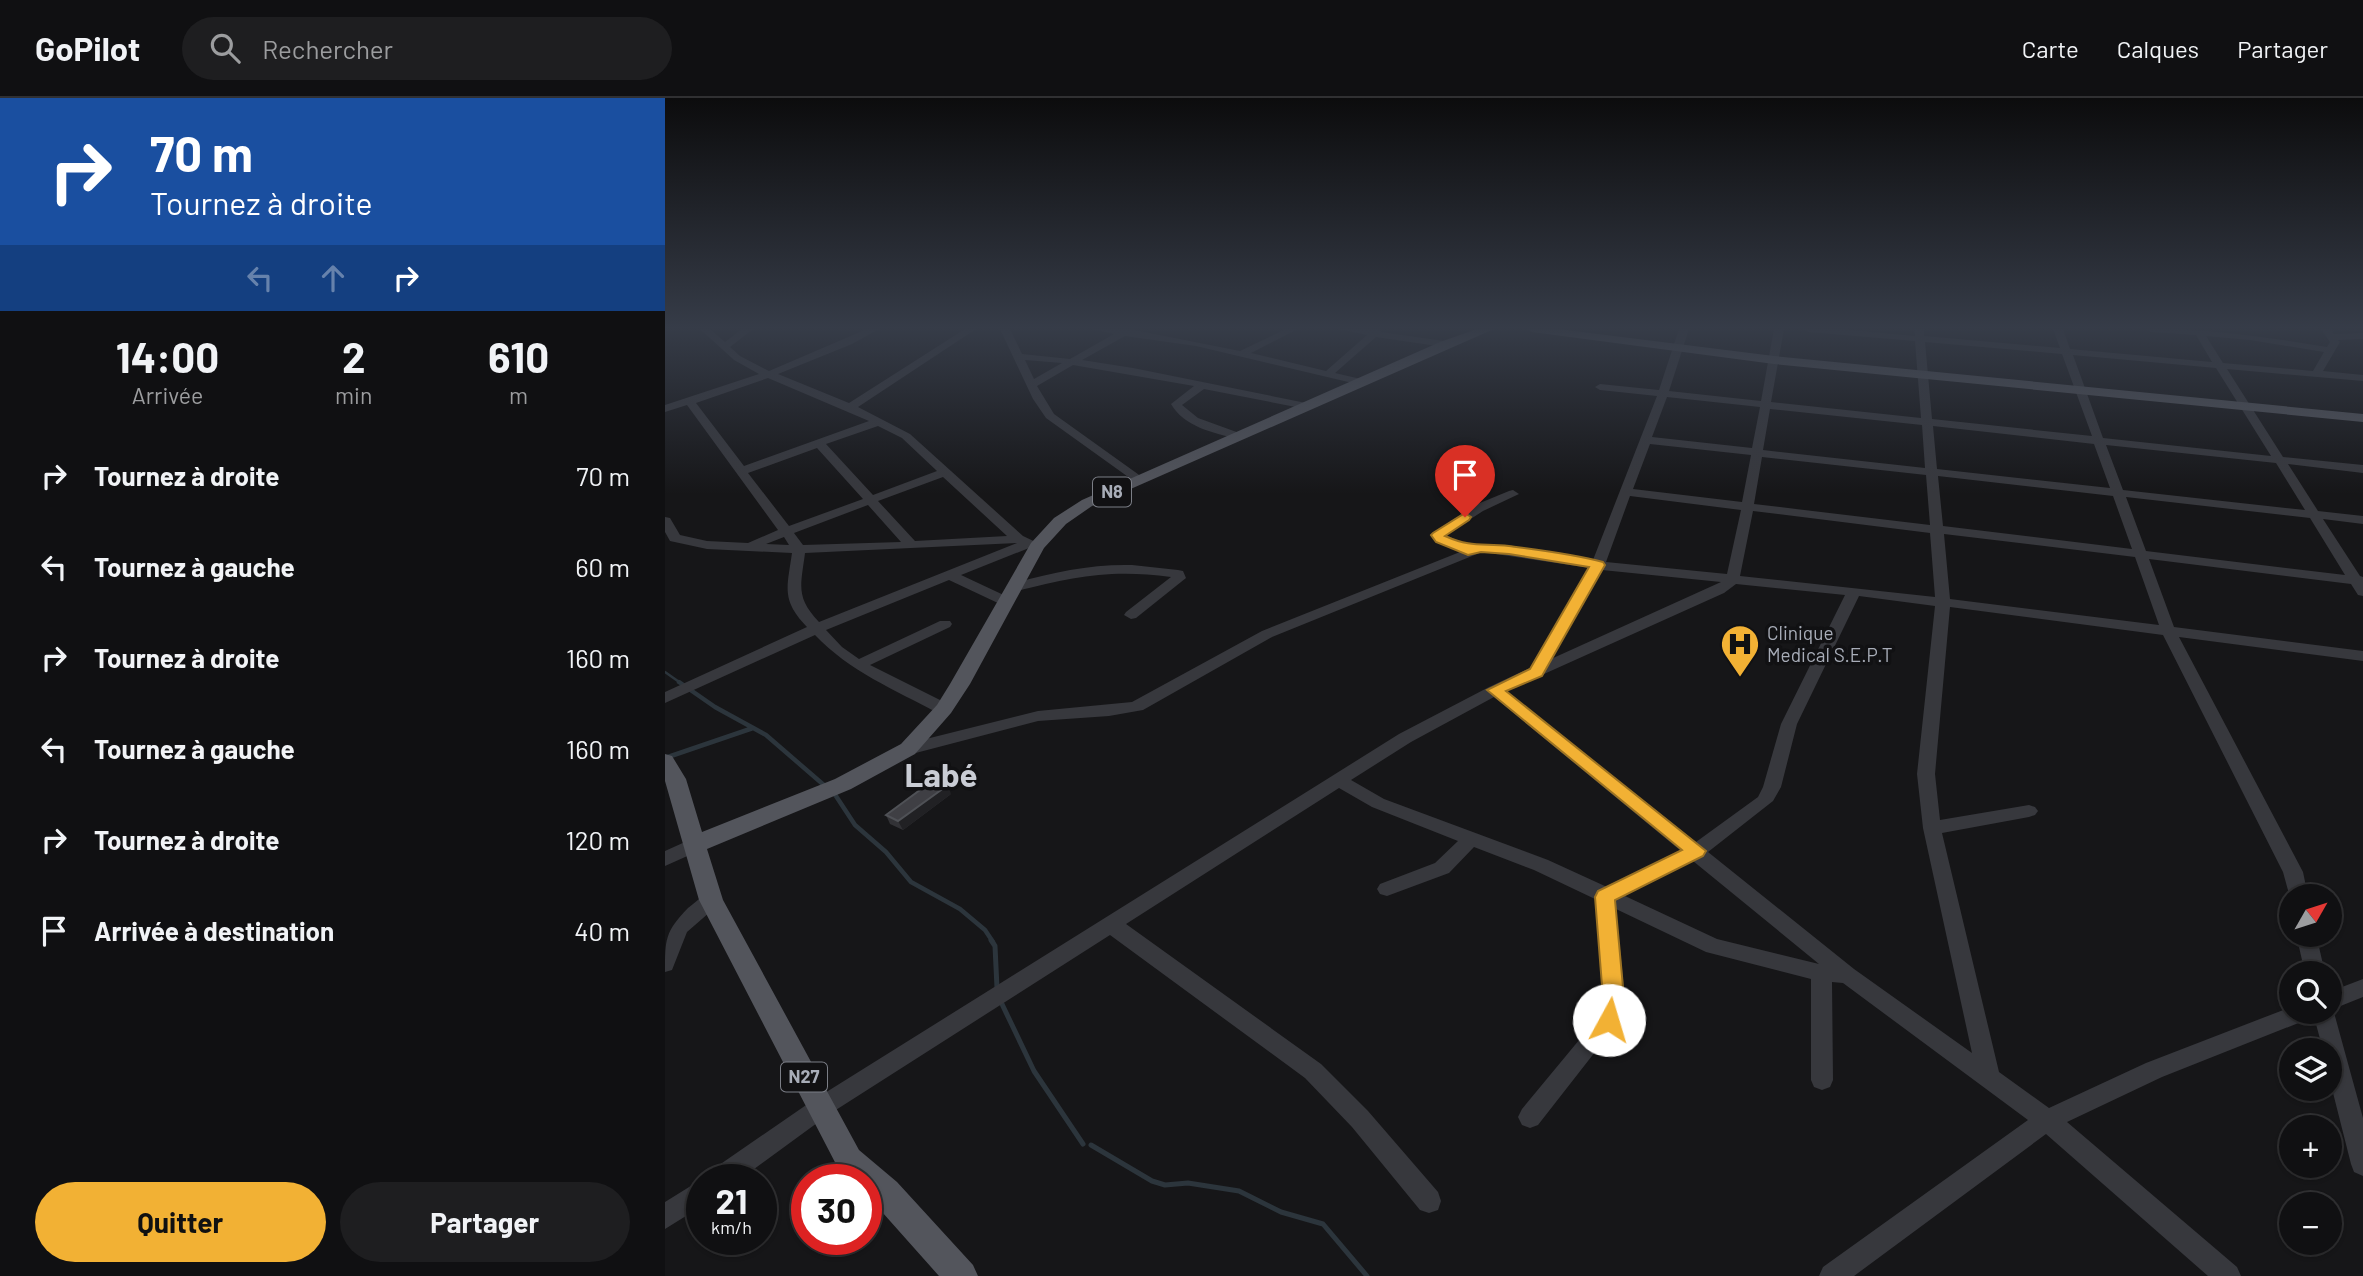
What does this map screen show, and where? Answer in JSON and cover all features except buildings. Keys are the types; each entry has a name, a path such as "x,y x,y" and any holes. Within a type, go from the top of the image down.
{"main road":[{"name":"N8","path":"696,844 819,794 908,749 944,709 1009,594 1027,543 1087,503 1357,384"},
{"path":"2003,384 2363,418"},
{"path":"665,761 675,779 696,844"},
{"name":"N27","path":"696,844 711,900 849,1160 886,1192 938,1253 962,1276"}],"street":[{"path":"665,409 743,384"},
{"path":"794,384 850,407 906,436 1027,543"},
{"path":"850,407 886,384"},
{"path":"1191,384 1306,407"},
{"path":"1536,672 1598,565 1667,384"},
{"path":"741,1164 820,1108 1405,738 1495,690 1719,590 1732,580 1749,507 1770,384"},
{"path":"1925,384 1943,602 1926,774 1932,828 1988,1074"},
{"path":"2079,384 2168,630 2293,872 2296,884"},
{"path":"2229,384 2359,581 2363,592"},
{"path":"1031,385 1050,416 1138,480"},
{"path":"1201,386 1176,404 1179,411 1187,418 1238,436"},
{"path":"1600,387 2363,469"},
{"path":"689,401 789,532 799,549 793,596 800,611 837,650 858,665 944,709"},
{"path":"742,471 880,421"},
{"path":"1646,440 2363,520"},
{"path":"819,443 868,501 911,545"},
{"path":"747,547 945,472"},
{"path":"1625,492 2359,581"},
{"path":"1468,551 1437,535 1479,508 1513,494"},
{"path":"665,521 675,538 747,547 799,549 1027,543"},
{"path":"665,698 818,628 1027,543"},
{"path":"908,749 944,744 1024,719 1084,711 1116,711 1137,706 1267,634 1481,548 1598,565 1943,602 2363,656"},
{"path":"948,574 1009,594 1087,568 1116,567 1178,574 1179,578 1131,615"},
{"path":"1605,897 1696,851 1764,801 1789,724 1854,592"},
{"path":"858,665 945,624"},
{"path":"1495,690 1847,975 1988,1074 2047,1120 2228,1276"},
{"path":"1338,779 1378,803 1541,864 1605,897 1713,946 1821,973 1847,975"},
{"path":"1932,828 2029,811"},
{"path":"1387,889 1442,868 1471,839"},
{"path":"665,859 696,844"},
{"path":"1530,1117 1609,1020 1614,998 1605,897"},
{"path":"665,964 679,928 711,900"},
{"path":"1112,925 1313,1071 1360,1119 1429,1201"},
{"path":"1821,973 1822,1080"},
{"path":"2342,996 2363,988"},
{"path":"1832,1276 2047,1120 2154,1070 2279,1021"},
{"path":"2327,1024 2363,1164"},
{"path":"665,1217 686,1202"}],"waterway":[{"path":"665,672 682,684"},
{"path":"679,682 715,707 766,735 825,786"},
{"path":"665,758 753,728"},
{"path":"834,793 855,825 886,852 911,882 960,909 985,930 993,942"},
{"path":"991,940 995,946 997,988"},
{"path":"1001,1002 1034,1071 1083,1144"},
{"path":"1091,1145 1152,1181 1165,1185 1188,1183 1239,1191 1281,1212 1323,1224 1367,1276"}],"place":[{"name":"Clinique Medical S.E.P.T","path":"1740,678"}],"district":[{"name":"Labé","path":"941,775"}],"route":[{"path":"1465,517 1437,535 1440,539 1468,551 1481,548 1509,550 1598,565 1536,672 1495,690 1696,851 1605,897 1614,998 1609,1020"}]}
